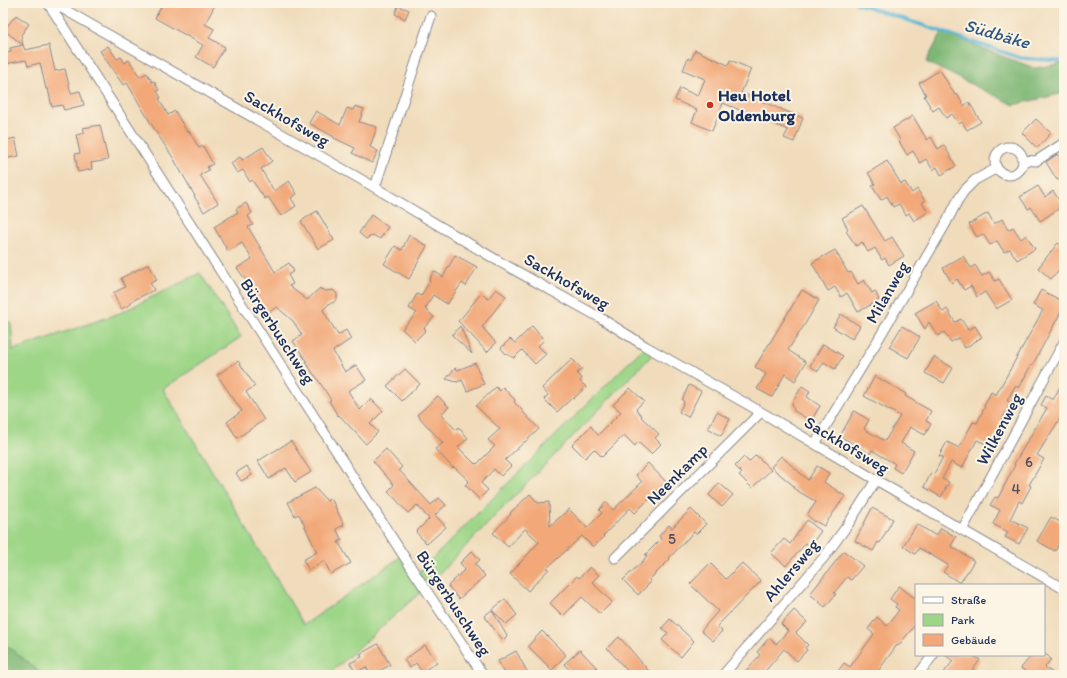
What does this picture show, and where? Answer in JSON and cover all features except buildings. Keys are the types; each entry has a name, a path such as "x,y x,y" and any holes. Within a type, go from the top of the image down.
{"street":[{"name":"Bürgerbuschweg","path":"48,3 416,575 483,675"},
{"name":"Sackhofsweg","path":"53,3 375,187 500,262 599,318 1064,589"},
{"path":"375,187 431,16"},
{"path":"1023,160 1036,161 1064,142"},
{"path":"1006,147 1016,148 1023,160 1021,169 1008,175 1000,172 995,164 996,155 1002,148 1006,147"},
{"name":"Milanweg","path":"815,444 945,225 958,200 964,191 975,180 997,168"},
{"name":"Wilkenweg","path":"962,530 1064,342"},
{"name":"Neenkamp","path":"615,558 761,412"},
{"name":"Ahlersweg","path":"722,675 825,556 849,523 876,480"},
{"path":"918,675 932,656"}],"green space":[{"path":"942,32 1035,68 1064,63 1064,93 1014,105 926,62"},
{"path":"200,273 241,337 163,389 304,625 403,555 424,589 328,675 43,675 3,642 3,323 11,322 13,350 120,313"},
{"path":"645,346 655,352 425,588 416,575"},
{"path":"3,642 43,675 3,675"}],"waterway":[{"name":"Südbäke","path":"856,3 1021,58 1059,61 1064,60"}],"place":[{"name":"Heu Hotel Oldenburg","path":"710,105"}]}
